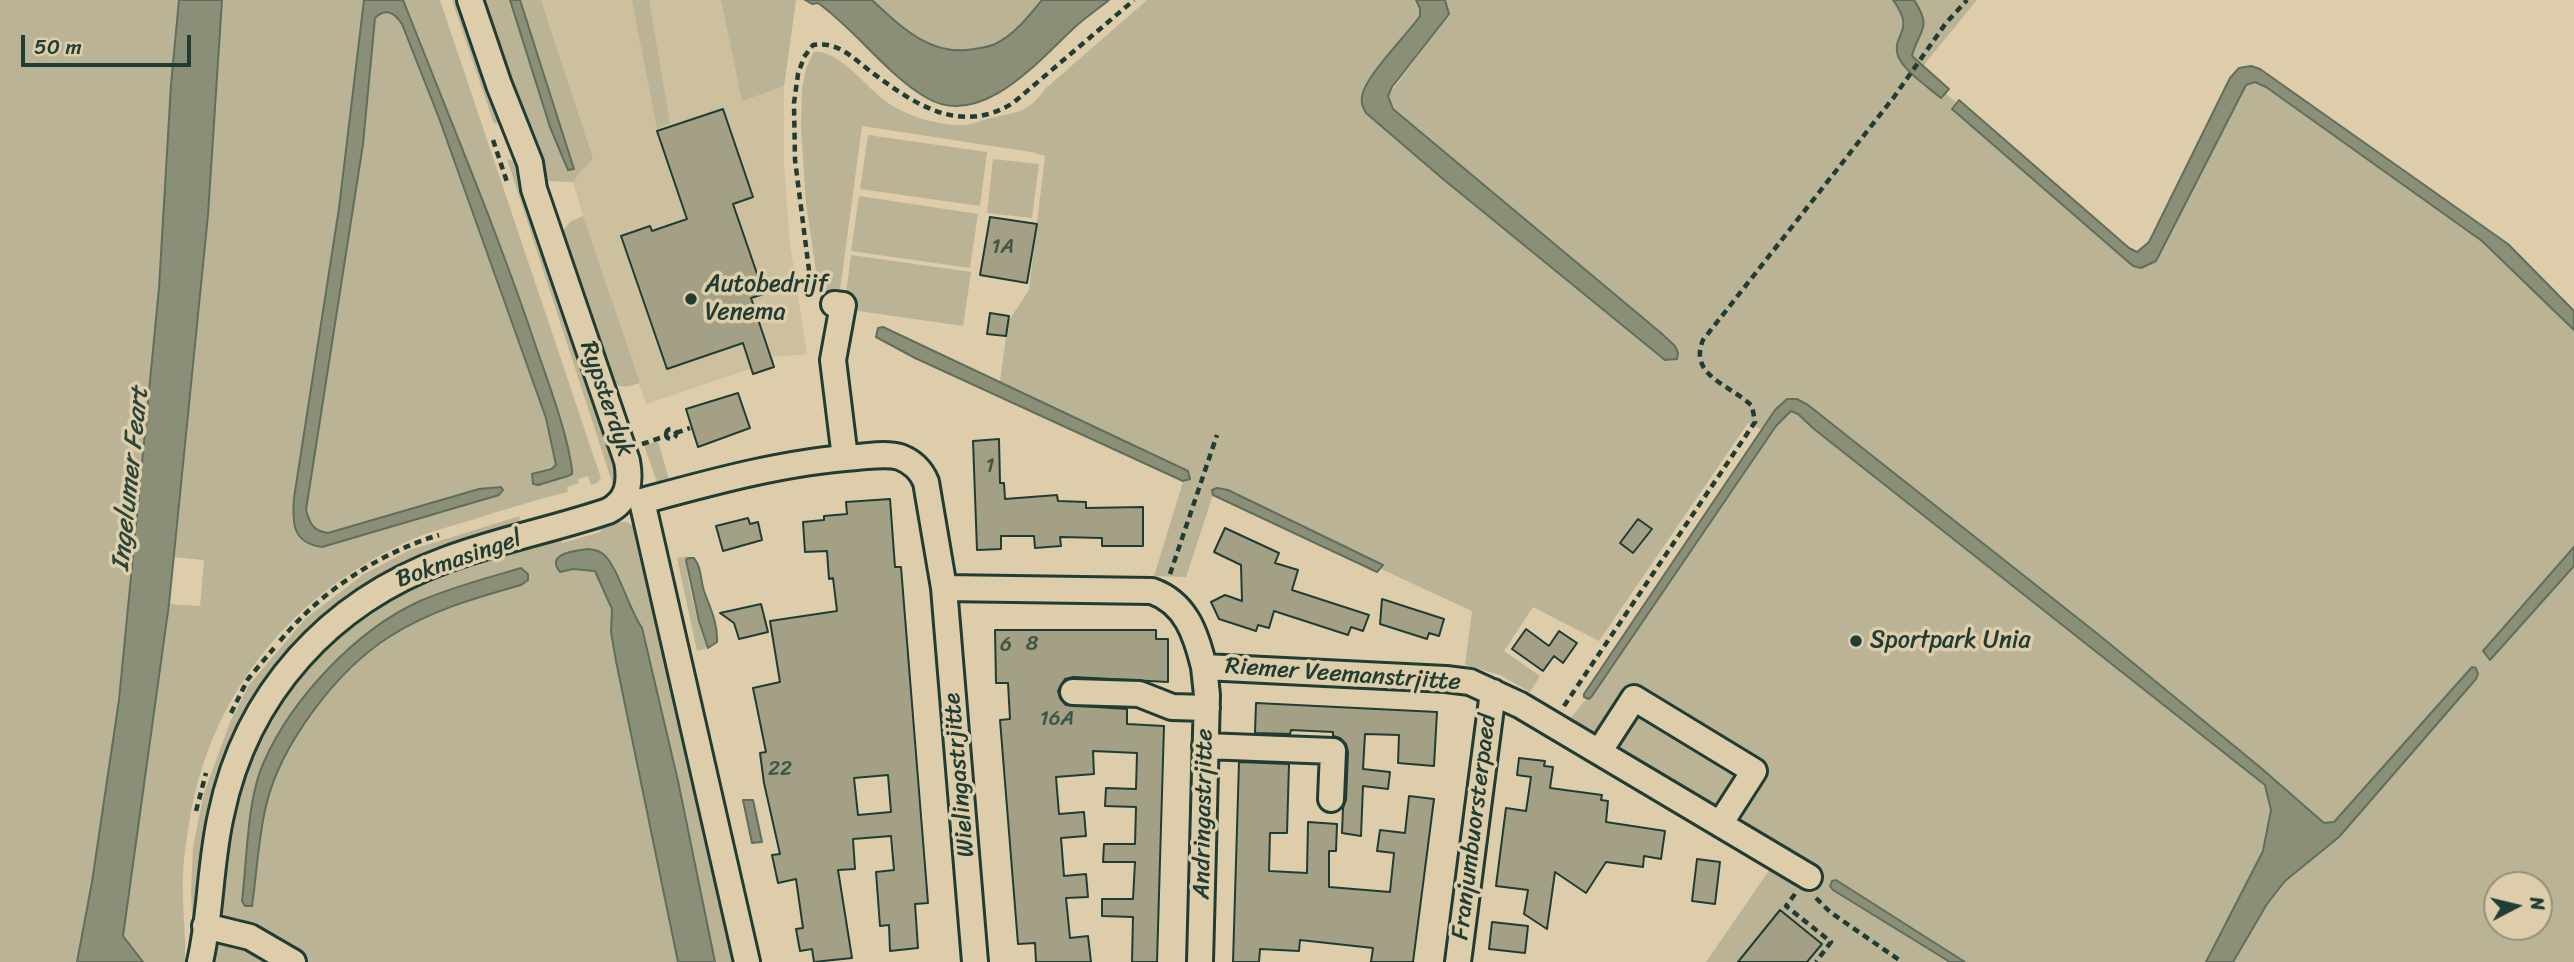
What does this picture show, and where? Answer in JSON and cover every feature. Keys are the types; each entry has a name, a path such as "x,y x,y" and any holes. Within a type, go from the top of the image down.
{"street":[{"name":"Rypsterdyk","path":"470,0 499,85 530,163 534,189 627,461 747,962"},
{"path":"834,304 843,305 833,360 845,458"},
{"path":"634,498 798,463 886,455 899,457 911,462 921,471 926,482 944,588 1140,590 1163,595"},
{"name":"Bokmasingel","path":"200,962 221,814 245,740 262,708 284,676 315,640 359,603 406,577 446,560 608,511 634,498"},
{"name":"Wielingastrjitte","path":"944,588 975,962"},
{"name":"Riemer Veemanstrjitte","path":"1163,595 1183,612 1199,648 1204,667 1446,679 1469,682 1493,692 1720,824 1806,889"},
{"name":"Andringastrjitte","path":"1200,962 1207,708 1204,667"},
{"path":"1073,692 1139,694 1172,707 1207,708"},
{"name":"Franjumbuorsterpaed","path":"1458,962 1493,692"},
{"path":"1599,752 1634,698 1754,771 1720,824"},
{"path":"1205,746 1333,751 1331,799"},
{"path":"205,926 250,937 293,962"}],"path":[{"path":"834,304 819,299 811,285 795,160 794,103 798,74 804,57 813,46 827,43 841,50 887,84 935,112 966,118 981,117 998,112 1013,103 1134,0"},
{"path":"1552,724 1753,428 1755,415 1752,406 1707,373 1700,363 1699,350 1703,340 1967,0"},
{"path":"642,444 666,436 670,429 676,433 690,428"},
{"path":"1163,595 1217,435"},
{"path":"229,716 248,679 287,632 324,598 382,558 441,534"},
{"path":"195,814 207,770"},
{"path":"1816,962 1831,942 1786,906 1806,889 1830,912 1902,962"}],"shaded area":[{"path":"0,0 179,0 159,288 119,700 92,882 77,962 0,962"},
{"path":"179,0 222,0 208,215 169,604 123,936 143,962 77,962 92,882 119,700 159,288"},
{"path":"222,0 364,0 339,208 292,521 322,547 502,493 479,489 328,533 313,526 306,510 363,144 375,18 386,13 393,14 402,24 439,118 546,418 556,465 532,474 538,485 572,474 571,462 553,403 514,286 403,0 440,0 601,478 591,485 588,476 578,479 579,483 567,487 568,492 443,528 406,542 364,564 326,591 291,621 261,656 236,693 215,734 199,778 183,868 185,962 143,962 123,937 169,604 200,606 204,560 173,557 208,215"},
{"path":"364,0 403,0 518,295 561,421 572,474 538,485 533,484 532,474 556,465 546,418 439,118 402,24 393,14 386,12 375,18 363,144 306,510 313,526 328,533 479,489 501,487 503,490 499,495 322,547 312,545 299,536 294,523 294,498 339,208"},
{"path":"452,0 458,0 500,122 494,124"},
{"path":"482,0 510,0 550,127 574,169 520,0 541,0 593,159 577,175 574,182 544,181"},
{"path":"510,0 520,0 574,169 568,170 550,127"},
{"path":"520,0 796,0 784,86 784,164 790,244 807,354 773,357 775,367 753,375 750,369 646,404 583,216"},
{"path":"632,0 649,0 670,123 657,129"},
{"path":"721,0 796,0 784,86 742,101"},
{"path":"805,0 872,0 918,38 944,49 958,50 988,47 1009,36 1042,0 1109,0 1008,86 989,98 968,105 948,105 927,98 912,88 832,14 818,3 812,4"},
{"path":"872,0 1042,0 1009,36 988,47 958,50 944,49 918,38"},
{"path":"1147,0 1416,0 1420,16 1361,105 1366,113 1665,360 1671,361 1675,346 1661,333 1393,109 1388,96 1449,14 1445,0 1893,0 1901,11 1905,26 1898,41 1901,63 1940,98 1945,93 1956,102 1952,109 2133,266 2141,268 2246,85 2255,82 2266,87 2482,241 2574,330 2574,547 2483,651 2490,660 2574,566 2574,962 2233,962 2267,904 2285,881 2339,837 2478,674 2381,770 2334,822 2324,823 2099,635 1797,399 1787,399 1775,410 1763,430 1748,423 1599,641 1533,607 1504,651 1540,676 1530,692 1500,675 1465,665 1472,611 1381,569 1383,565 1228,490 1212,493 1186,577 1154,576 1183,482 1187,481 1188,471 1000,382 1008,322 1029,290 1045,156 862,126 839,298 819,292 806,203 801,128 802,89 806,68 814,52 823,53 843,63 888,103 925,120 955,125 968,124 1016,112 1034,102 1045,89"},
{"path":"1416,0 1445,0 1449,14 1392,87 1388,96 1393,109 1661,333 1675,346 1677,359 1665,360 1366,113 1362,102 1365,89 1378,68 1420,16"},
{"path":"1893,0 1914,0 1920,10 1923,29 1912,56 1949,89 1941,98 1911,73 1898,56 1903,19"},
{"path":"1914,0 1977,0 1923,66 1912,56 1924,23"},
{"path":"2251,66 2260,69 2508,244 2574,311 2574,330 2482,241 2266,87 2255,82 2246,85 2156,261 2141,268 2133,266 1952,109 1959,100 2129,248 2137,252 2149,242 2230,78 2239,68"},
{"path":"868,135 987,152 980,206 860,189"},
{"path":"507,159 514,161 610,441 618,472 613,485"},
{"path":"993,159 1039,164 1032,218 987,213"},
{"path":"859,196 978,214 970,268 851,251"},
{"path":"583,216 640,383 623,386 613,383 561,234 570,222"},
{"path":"851,255 971,272 963,326 844,309"},
{"path":"883,327 1188,471 1190,479 1183,481 915,358 876,337 878,328"},
{"path":"1787,399 1797,399 1808,405 2099,635 2324,823 2334,822 2472,667 2476,668 2478,674 2476,679 2339,837 2285,881 2267,904 2233,962 2206,962 2263,851 2271,810 2265,785 1791,411 1776,426 1592,696 1589,699 1584,697 1775,410"},
{"name":"Sportpark Unia","path":"1791,411 2265,785 2271,810 2263,851 2206,962 1965,962 1836,880 1833,890 1950,962 1706,962 1770,869 1553,740 1586,699 1592,696 1776,426"},
{"path":"658,441 670,483 658,485 644,445"},
{"path":"1212,490 1228,490 1383,565 1377,572 1213,495"},
{"path":"520,516 519,523 422,554 373,578 312,624 286,652 262,683 227,751 207,824 193,935 193,847 204,793 230,722 249,685 305,619 364,574 410,550"},
{"path":"627,522 638,529 738,962 715,962 678,781 642,628 613,569 601,551 560,572 573,569 595,571 612,609 611,632 678,962 307,962 265,938 218,918 229,827 235,796 246,764 280,702 302,672 327,645 354,621 383,601 413,586 486,560 561,539 562,543 601,532 600,526","holes":["521,569 526,570 521,585 452,606 402,628 367,653 330,690 297,734 274,781 261,830 253,906 245,906 263,764 314,684 343,653 374,628 417,602 451,589"]},
{"path":"2574,547 2574,566 2490,660 2483,651"},
{"path":"588,549 600,552 608,560 642,628 678,781 715,962 678,962 616,661 611,632 612,609 595,571 573,569 560,572 556,566 556,561 564,554"},
{"path":"687,556 687,574 693,601 708,648 697,651 677,558"},
{"path":"694,558 698,566 715,622 717,642 708,648 699,621 686,560"},
{"path":"521,568 528,574 528,580 521,585 453,606 404,628 369,652 330,689 297,735 273,783 261,831 252,906 245,906 242,901 248,831 258,779 275,740 308,692 350,648 396,614 444,591"},
{"path":"743,800 753,800 762,842 752,843"},
{"path":"1836,880 1965,962 1950,962 1833,890 1830,886 1832,881"},
{"path":"217,938 283,962 210,962"}],"building":[{"path":"723,109 753,197 733,204 764,294 751,298 774,367 753,374 743,343 667,369 621,236 650,226 652,231 687,219 657,131"},
{"path":"990,217 1037,224 1027,283 980,275"},
{"path":"990,313 1009,316 1006,336 987,334"},
{"path":"738,393 750,428 698,447 686,409"},
{"path":"999,439 1000,483 1004,483 1005,499 1057,495 1058,501 1086,502 1086,508 1143,507 1143,546 1102,546 1102,538 1060,537 1061,546 1035,548 1034,536 1001,536 1001,549 977,550 973,441"},
{"path":"890,499 895,567 901,567 928,903 915,904 918,948 890,951 889,925 880,926 876,872 894,870 891,836 853,839 855,869 838,870 852,958 814,962 812,949 800,951 796,929 803,928 796,879 778,883 772,855 780,854 764,783 760,753 766,752 753,688 780,682 770,621 837,611 833,578 829,579 827,551 805,552 803,522 824,520 824,516 847,514 846,502","holes":["888,775 891,812 858,815 854,778"]},
{"path":"748,518 750,524 758,522 762,540 723,551 716,526"},
{"path":"1638,519 1652,529 1633,553 1620,543"},
{"path":"1225,528 1279,553 1275,563 1298,570 1292,590 1369,615 1363,631 1351,627 1348,635 1274,611 1269,628 1258,625 1256,631 1219,619 1211,602 1225,595 1242,601 1241,565 1214,552"},
{"path":"1382,599 1444,619 1439,636 1429,633 1427,639 1380,624"},
{"path":"761,604 768,632 739,639 734,623 720,613"},
{"path":"1526,629 1549,646 1559,631 1577,643 1563,663 1554,656 1543,671 1512,649"},
{"path":"995,630 1156,630 1156,639 1168,639 1168,682 1073,677 1065,679 1058,691 1066,705 1127,709 1127,724 1164,726 1157,962 1132,962 1133,917 1102,916 1102,899 1133,899 1135,862 1103,862 1104,844 1135,844 1136,807 1105,806 1106,788 1136,789 1137,753 1093,751 1094,774 1056,777 1059,814 1084,812 1086,836 1061,838 1064,876 1086,874 1088,897 1066,898 1070,938 1088,936 1091,962 1036,962 1035,943 1018,944 1000,720 1010,719 1008,683 996,683"},
{"path":"1256,703 1437,712 1434,766 1398,763 1399,735 1365,734 1363,769 1390,772 1388,789 1363,786 1361,836 1342,833 1346,800 1346,744 1333,736 1333,732 1291,730 1290,734 1255,733"},
{"path":"1519,758 1545,761 1544,766 1553,767 1550,788 1602,795 1601,800 1608,801 1606,822 1665,831 1661,859 1644,856 1643,867 1606,862 1586,893 1555,872 1547,929 1524,914 1528,890 1496,886 1506,808 1526,811 1531,777 1517,775"},
{"path":"1239,762 1289,764 1287,833 1270,833 1269,871 1307,873 1308,822 1337,824 1336,851 1329,851 1329,887 1390,892 1394,853 1377,851 1380,830 1405,833 1409,796 1434,799 1413,962 1371,962 1373,948 1300,940 1299,951 1260,949 1259,962 1233,962"},
{"path":"1697,859 1720,862 1715,904 1692,901"},
{"path":"1780,910 1822,944 1807,962 1738,962"},
{"path":"1492,922 1528,926 1525,953 1489,949"}],"place":[{"name":"Autobedrijf Venema","path":"691,299"},
{"name":"Sportpark Unia","path":"1856,641"}],"water label":[{"name":"Ingelumer Feart","path":"131,479"}]}
